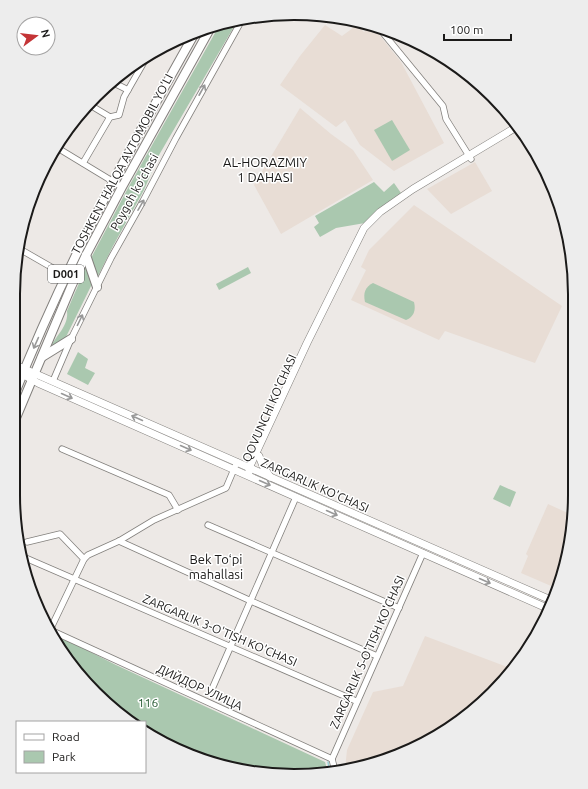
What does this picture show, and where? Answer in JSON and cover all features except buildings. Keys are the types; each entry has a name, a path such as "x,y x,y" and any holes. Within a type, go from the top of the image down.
{"highway":[{"name":"TOSHKENT HALQA AVTOMOBIL YO'LI","path":"20,408 86,255 207,35"},
{"name":"TOSHKENT HALQA AVTOMOBIL YO'LI","path":"20,381 66,275 113,181 191,40"},
{"path":"86,255 97,287"},
{"path":"41,358 71,339"}],"main road":[{"name":"QOVUNCHI KO'CHASI","path":"248,476 259,456 290,386 330,303 369,230 383,215 408,196 513,129"},
{"name":"QOVUNCHI KO'CHASI","path":"252,469 297,364 364,228 375,216 390,204 413,189 515,133"},
{"path":"20,369 24,372"},
{"path":"20,371 24,372"},
{"name":"ZARGARLIK KO'CHASI","path":"24,372 235,466 252,469 547,599"},
{"name":"ZARGARLIK KO'CHASI","path":"33,376 53,381 235,466 248,476 544,607"},
{"path":"259,456 265,471 270,477"},
{"path":"296,497 299,490"},
{"path":"424,553 427,546"},
{"path":"462,570 465,563"}],"street":[{"name":"Poygoh koʻchasi","path":"53,381 71,339 111,258 239,25"},
{"path":"386,36 443,106 446,119 470,157"},
{"path":"93,107 110,117 119,115 124,97 142,66"},
{"path":"117,85 128,90"},
{"path":"83,163 110,117"},
{"path":"61,151 122,187"},
{"path":"23,251 66,275"},
{"path":"62,449 169,495 178,510"},
{"path":"52,623 84,559 88,555 119,541 154,520 226,488 235,466"},
{"path":"212,690 296,497"},
{"path":"208,525 399,608"},
{"path":"27,542 60,534 84,559"},
{"path":"119,541 377,656"},
{"name":"ZARGARLIK 5-O'TISH KO'CHASI","path":"332,759 356,701 424,553"},
{"name":"ZARGARLIK 3-O'TISH KO'CHASI","path":"27,559 356,701"},
{"name":"ДИЙДОР УЛИЦА","path":"58,633 332,759"},
{"path":"332,759 334,766"}],"shaded area":[{"path":"325,25 342,36 355,27 360,28 364,32 367,30 378,34 401,62 444,143 394,171 360,145 345,120 336,127 280,85 300,56"},
{"path":"300,108 353,150 373,180 281,234 254,185"},
{"path":"475,162 492,191 451,214 427,189"},
{"path":"414,205 562,306 535,363 445,331 439,340 351,300 366,270 361,267 369,250"},
{"path":"548,504 567,513 563,548 552,586 521,573 528,556 526,554"},
{"path":"425,636 507,667 488,689 475,701 446,723 415,741 399,748 365,760 345,764 347,750 373,692 403,686"}],"green space":[{"path":"234,27 159,155 144,190 98,276 95,277 90,260 128,188 216,32"},
{"path":"392,120 410,150 392,161 374,130"},
{"path":"374,182 384,192 394,183 401,193 365,223 336,228 320,237 314,227 319,223 315,216"},
{"path":"86,267 92,284 64,341 51,347 64,326 67,311"},
{"path":"248,267 251,273 219,290 216,284"},
{"path":"373,283 414,302 415,308 413,315 406,320 365,302 365,291 368,286"},
{"path":"78,352 88,359 85,368 95,373 88,385 67,374"},
{"path":"500,485 516,492 510,507 493,499"},
{"name":"116","path":"60,636 116,665 325,762 327,767 294,769 258,767 223,760 173,741 146,725 146,721 139,721 113,701 88,676"}],"waterway":[{"path":"328,762 329,767"}],"district":[{"name":"AL-HORAZMIY 1 DAHASI","path":"265,170"},
{"name":"Bek Toʻpi mahallasi","path":"216,566"}]}
